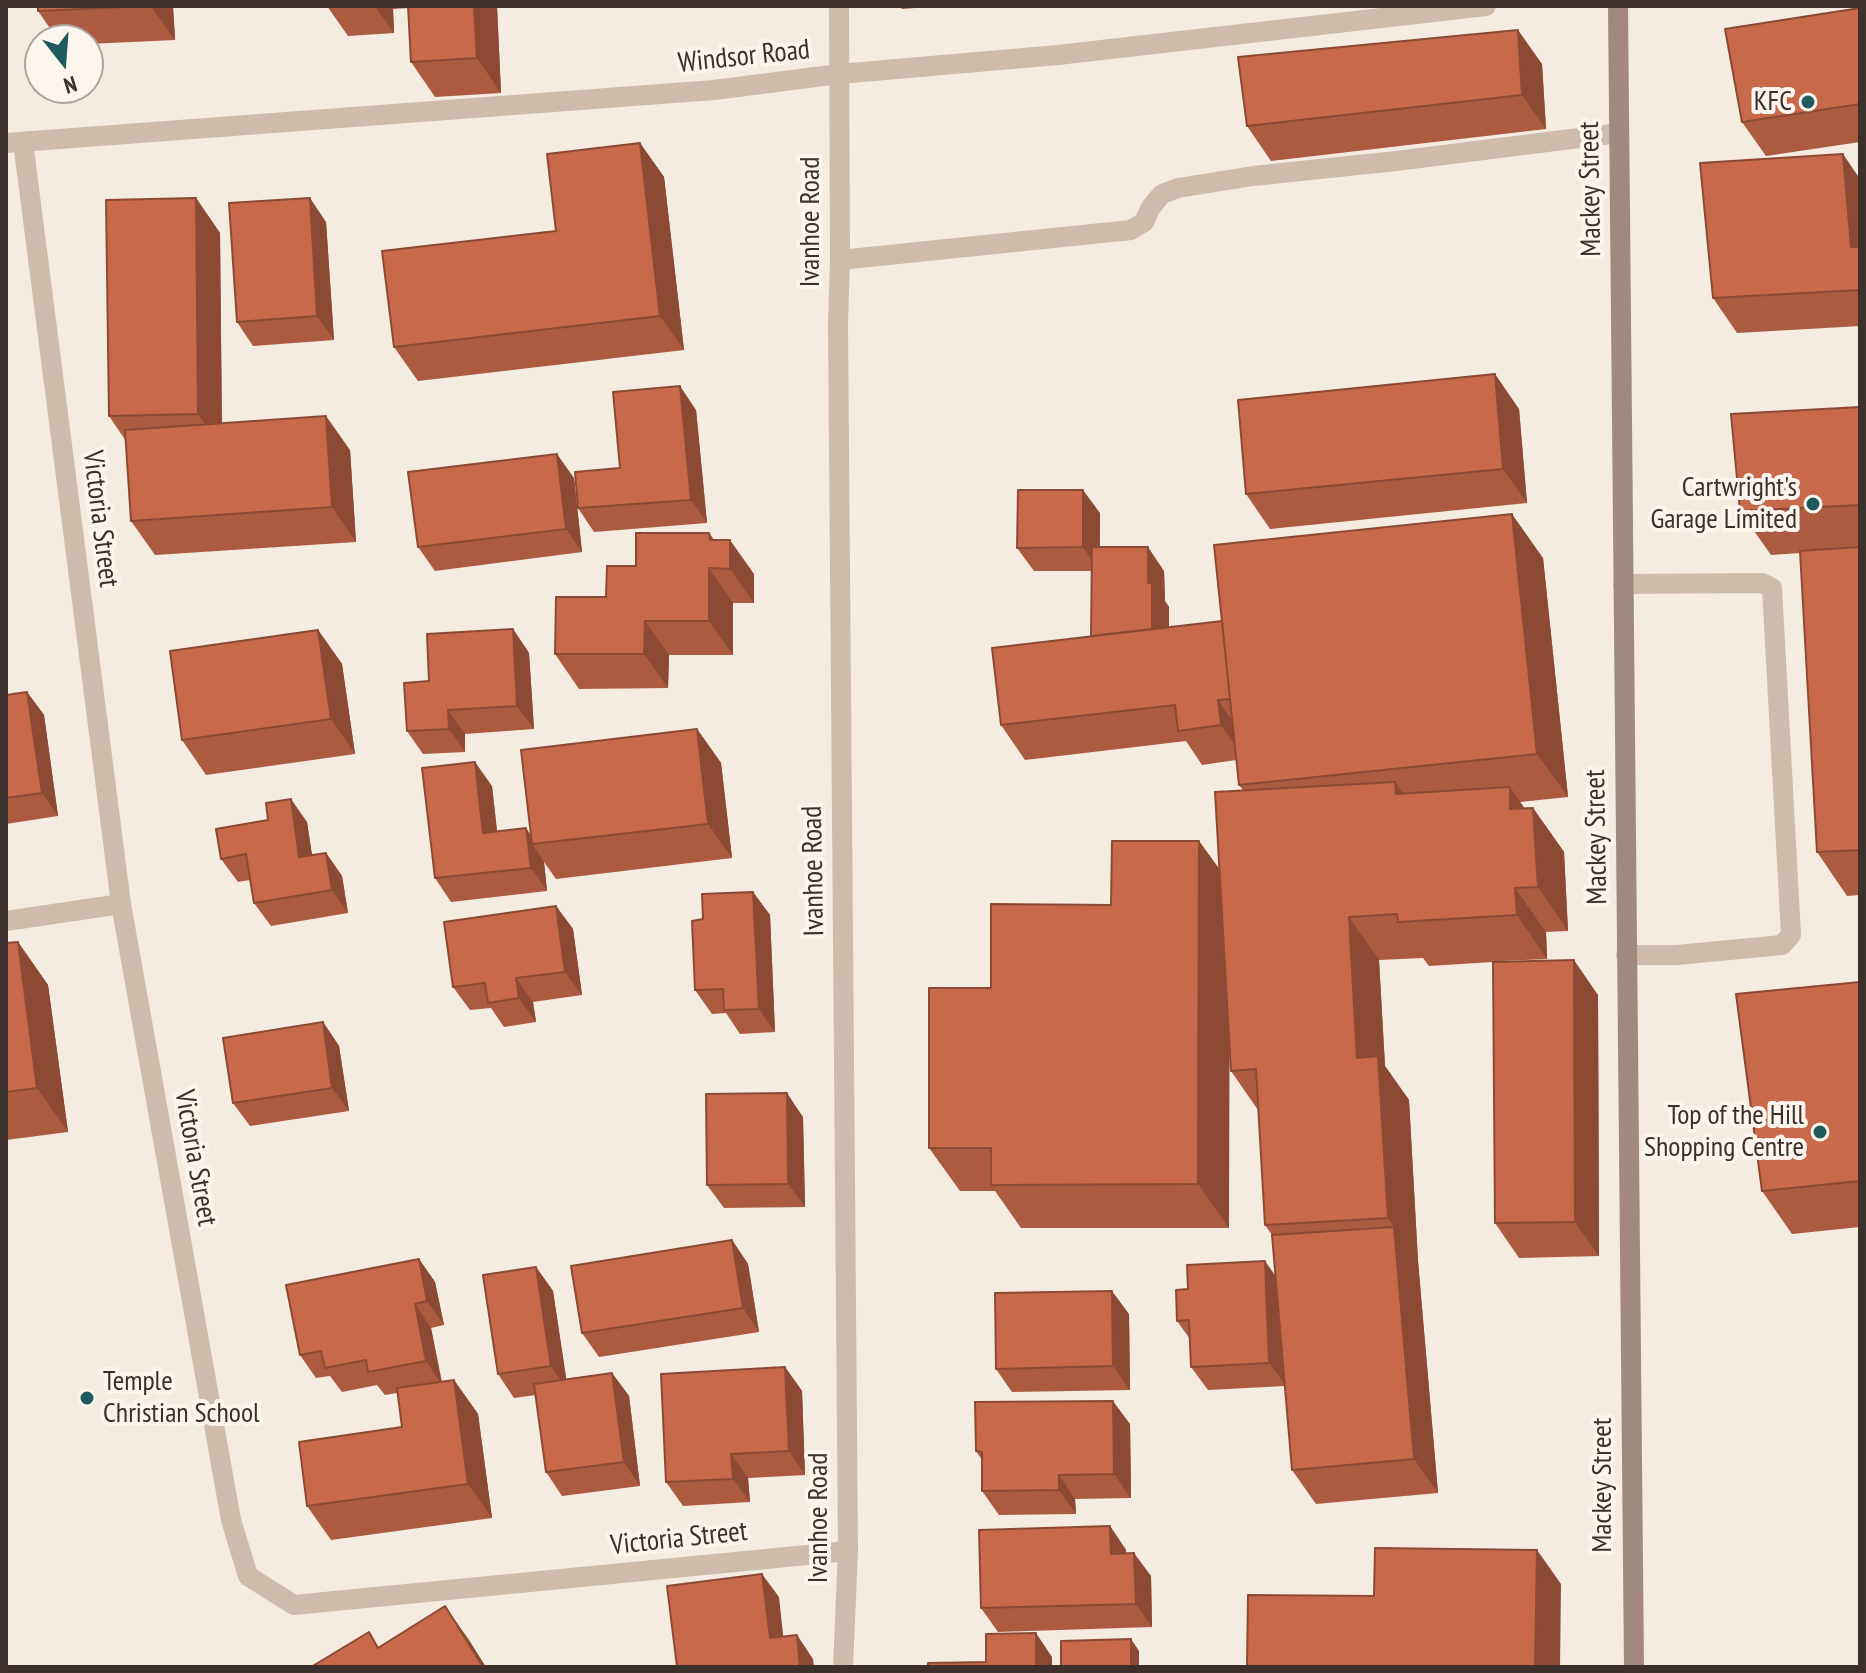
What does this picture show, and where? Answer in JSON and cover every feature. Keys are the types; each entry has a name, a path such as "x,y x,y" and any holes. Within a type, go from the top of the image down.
{"main road":[{"name":"Mackey Street","path":"1618,6 1634,1667"}],"street":[{"name":"Ivanhoe Road","path":"839,6 838,324 848,1551 843,1667"},
{"name":"Windsor Road","path":"14,143 714,90 839,74 1058,55 1486,6"},
{"path":"840,260 1131,230 1144,222 1162,194 1178,188 1253,176 1619,133"},
{"name":"Victoria Street","path":"14,143 121,904 231,1520 248,1576 294,1605 848,1551"},
{"path":"1623,584 1762,583 1772,588 1791,935 1782,945 1677,955 1626,955"},
{"path":"6,921 121,904"}],"building":[{"path":"38,6 145,6 38,11"},
{"path":"408,6 474,6 477,58 411,62"},
{"path":"1860,8 1860,104 1742,122 1725,29"},
{"path":"1518,30 1522,95 1247,126 1238,57"},
{"path":"640,143 660,316 394,347 382,251 556,231 547,154"},
{"path":"1843,154 1851,247 1860,247 1860,290 1713,298 1700,163"},
{"path":"196,198 198,414 109,416 106,200"},
{"path":"310,198 317,316 237,322 229,203"},
{"path":"1495,374 1503,469 1246,494 1238,400"},
{"path":"680,386 691,500 578,508 575,472 620,468 613,392"},
{"path":"1860,407 1860,505 1740,511 1731,414"},
{"path":"326,416 332,507 131,521 125,430"},
{"path":"557,454 566,529 418,547 408,472"},
{"path":"1018,490 1083,490 1083,547 1017,548"},
{"path":"1512,514 1537,754 1239,785 1214,545"},
{"path":"636,533 709,533 710,540 730,540 730,569 709,568 709,621 645,621 644,654 555,654 556,597 606,597 607,566 636,566"},
{"path":"1092,547 1148,547 1152,629 1091,636"},
{"path":"1860,547 1860,850 1817,852 1800,551"},
{"path":"1222,621 1230,699 1218,700 1221,725 1178,731 1175,705 1001,725 992,648"},
{"path":"513,629 517,706 448,710 449,729 407,731 404,683 429,681 427,634"},
{"path":"318,630 331,719 182,740 170,651"},
{"path":"27,692 42,793 6,798 6,695"},
{"path":"697,729 708,824 532,844 521,750"},
{"path":"475,762 483,833 526,828 531,868 435,878 422,768"},
{"path":"1395,782 1396,794 1510,787 1510,809 1533,808 1538,887 1515,888 1517,915 1398,922 1397,914 1349,917 1357,1058 1378,1056 1388,1218 1265,1225 1256,1069 1231,1071 1215,792"},
{"path":"291,799 299,857 326,853 332,890 254,903 246,854 221,859 216,829 268,820 266,803"},
{"path":"1112,841 1199,841 1198,1184 991,1185 991,1148 929,1148 929,988 991,988 991,904 1111,905"},
{"path":"753,892 759,1009 724,1010 723,989 695,990 692,921 703,919 702,894"},
{"path":"556,906 565,972 516,978 519,998 488,1003 485,983 453,987 444,922"},
{"path":"18,942 37,1088 6,1092 6,943"},
{"path":"1574,960 1575,1222 1495,1223 1493,962"},
{"path":"1860,982 1860,1181 1762,1191 1736,994"},
{"path":"323,1022 332,1088 233,1103 223,1038"},
{"path":"787,1093 788,1184 707,1185 706,1094"},
{"path":"1394,1227 1414,1459 1292,1470 1272,1235"},
{"path":"732,1240 743,1308 582,1333 571,1266"},
{"path":"419,1259 427,1301 415,1304 426,1361 368,1372 366,1360 325,1368 321,1351 300,1355 286,1285"},
{"path":"1265,1261 1269,1363 1191,1367 1189,1320 1177,1321 1176,1290 1188,1289 1187,1265"},
{"path":"536,1267 551,1366 498,1374 483,1275"},
{"path":"1112,1291 1113,1366 996,1369 995,1293"},
{"path":"785,1367 789,1451 731,1454 733,1479 666,1482 661,1374"},
{"path":"612,1373 624,1462 546,1472 534,1384"},
{"path":"454,1380 468,1484 307,1506 299,1442 402,1427 397,1388"},
{"path":"1113,1401 1114,1474 1059,1475 1059,1490 982,1491 982,1452 976,1451 975,1402"},
{"path":"1110,1526 1111,1554 1134,1553 1136,1604 981,1608 979,1530"},
{"path":"1375,1548 1537,1550 1535,1667 1247,1667 1248,1595 1374,1596"},
{"path":"762,1574 770,1638 797,1635 800,1667 677,1667 667,1586"},
{"path":"445,1606 483,1667 311,1667 369,1632 378,1648"},
{"path":"1036,1633 1036,1667 928,1667 928,1663 986,1662 986,1634"},
{"path":"1131,1639 1131,1667 1061,1667 1061,1641"}],"place":[{"name":"KFC","path":"1808,102"},
{"name":"Cartwright's Garage Limited","path":"1813,504"},
{"name":"Top of the Hill Shopping Centre","path":"1820,1132"},
{"name":"Temple Christian School","path":"87,1398"}]}
